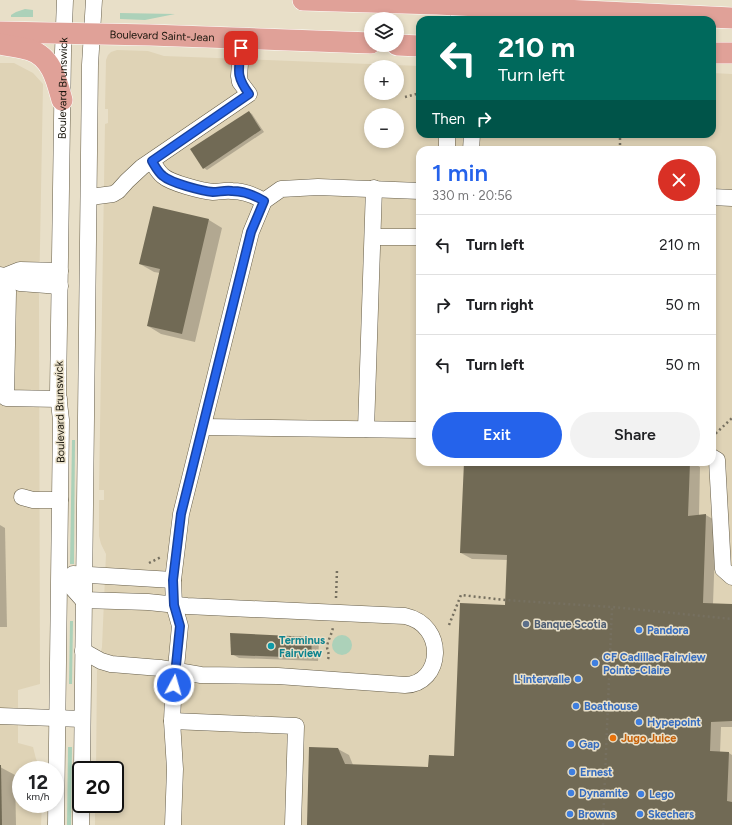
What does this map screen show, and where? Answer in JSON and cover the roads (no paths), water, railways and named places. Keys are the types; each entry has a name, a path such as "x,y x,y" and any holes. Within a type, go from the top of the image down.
{"main road":[{"path":"303,0 460,9 678,16"},
{"path":"716,17 732,18"},
{"name":"Boulevard Saint-Jean","path":"0,32 364,44"},
{"path":"0,44 31,50 44,59 53,71 62,100"},
{"path":"404,45 416,46"},
{"path":"716,53 732,53"}],"street":[{"name":"Boulevard Brunswick","path":"56,825 60,574 60,279 62,100 65,0"},
{"path":"82,761 83,574 90,197 90,65 94,0"},
{"path":"90,197 113,194 118,191 134,174 249,94 240,82 239,76 242,39"},
{"path":"152,161 164,177 177,183 211,192 233,190 256,196 264,201"},
{"path":"366,429 374,188"},
{"path":"173,825 175,769 172,699 180,626 174,605 173,580 181,514 251,232 264,201 281,189 374,188 416,191"},
{"path":"716,197 732,198"},
{"path":"372,237 416,237"},
{"path":"59,399 6,398 8,292 3,275 20,270 60,279"},
{"path":"203,427 416,430"},
{"path":"716,459 723,569 732,577"},
{"path":"22,497 33,500 60,500"},
{"path":"60,574 83,574 173,580"},
{"path":"60,574 83,600 148,602 174,605 412,617 424,625 433,638 435,646 433,663 426,676 418,683 412,685 278,676 201,675 111,664 101,661 83,651"},
{"path":"0,716 82,718"},
{"path":"172,721 296,726 294,825"},
{"path":"81,813 81,825"}],"place":[{"name":"Banque Scotia","path":"526,624"},
{"name":"Pandora","path":"639,630"},
{"name":"Terminus Fairview","path":"271,646"},
{"name":"CF Cadillac Fairview Pointe-Claire","path":"595,663"},
{"name":"L'intervalle","path":"578,679"},
{"name":"Boathouse","path":"576,706"},
{"name":"Hypepoint","path":"639,722"},
{"name":"Jugo Juice","path":"613,738"},
{"name":"Gap","path":"571,744"},
{"name":"Ernest","path":"572,772"},
{"name":"Dynamite","path":"571,793"},
{"name":"Lego","path":"641,794"},
{"name":"Browns","path":"570,814"},
{"name":"Skechers","path":"640,814"}]}
